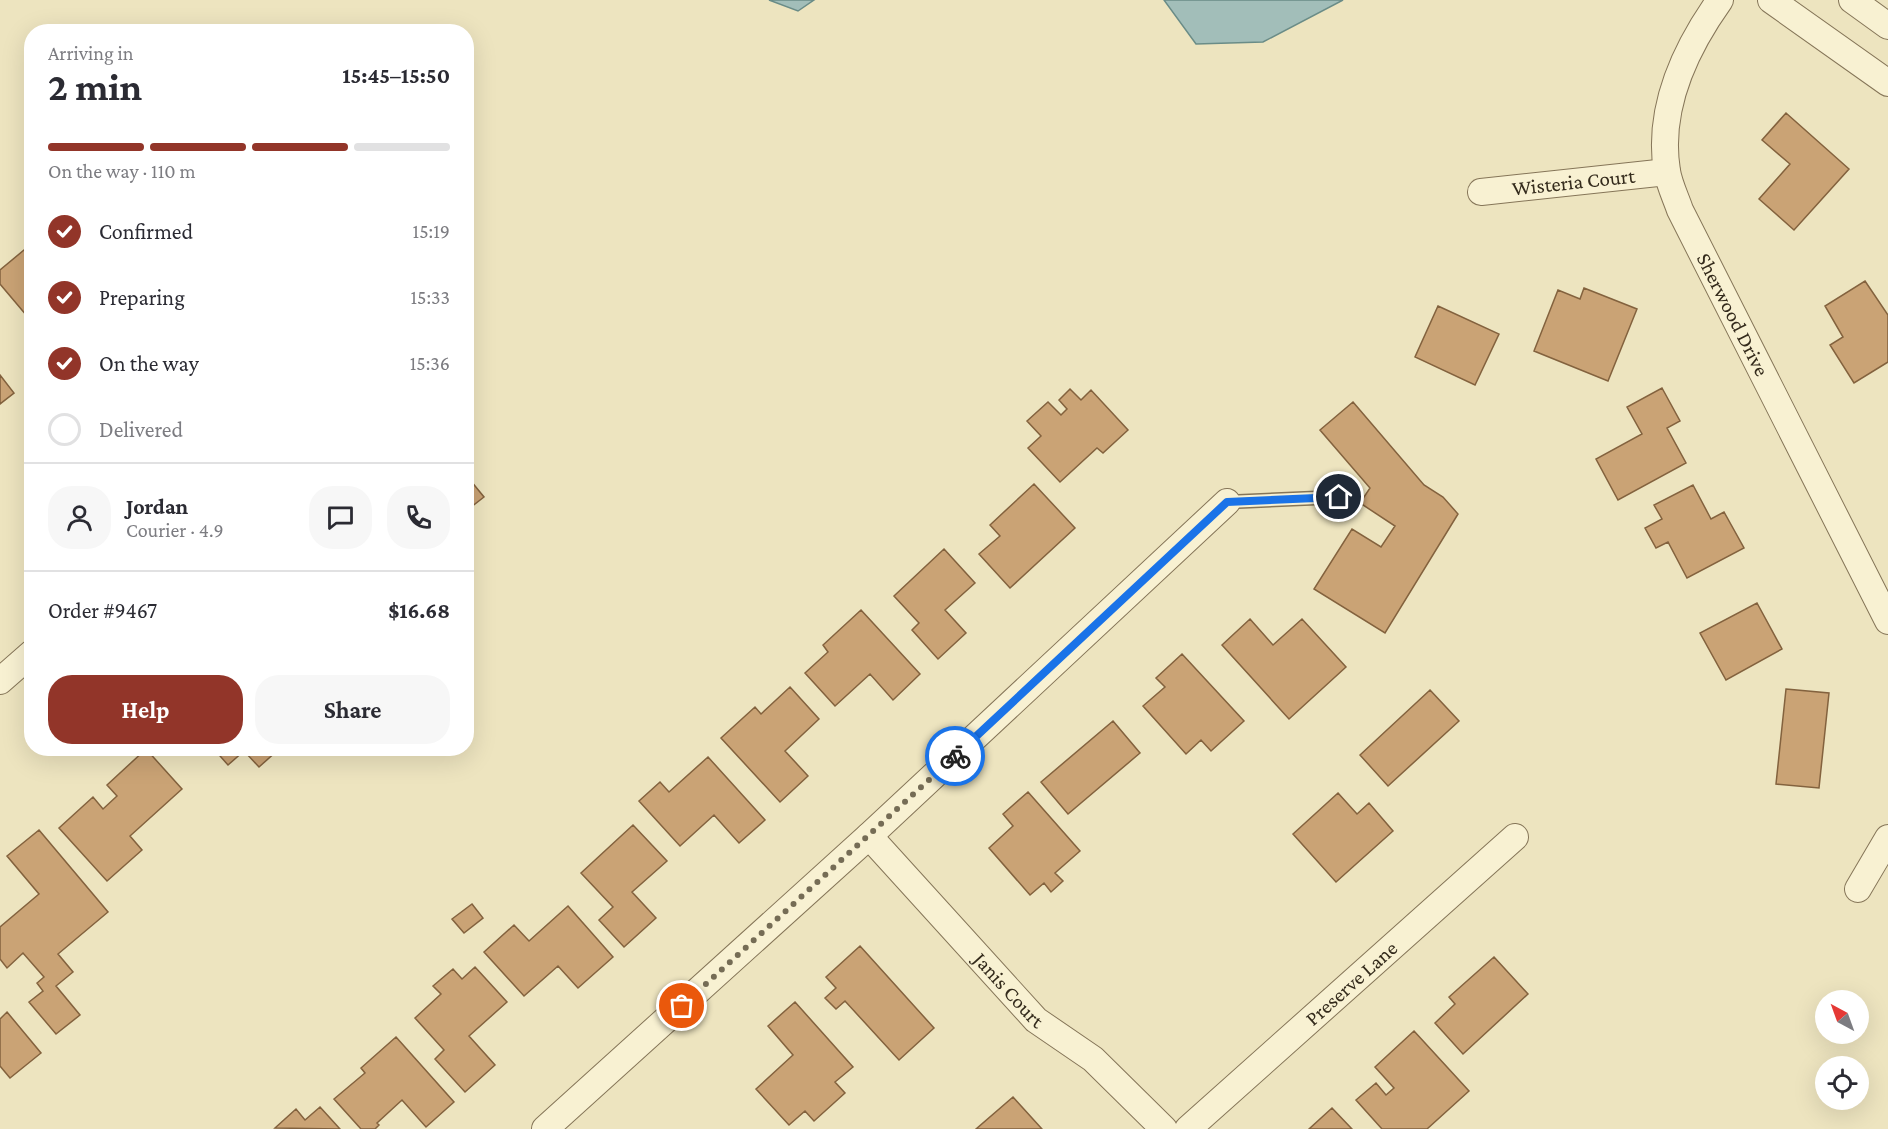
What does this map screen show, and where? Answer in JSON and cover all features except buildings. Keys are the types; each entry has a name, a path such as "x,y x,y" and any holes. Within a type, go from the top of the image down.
{"street":[{"name":"Sherwood Drive","path":"1720,0 1699,28 1680,64 1669,109 1667,172 1680,210 1888,621"},
{"path":"1771,0 1888,83"},
{"path":"1852,0 1888,26"},
{"name":"Wisteria Court","path":"1481,192 1667,172"},
{"path":"545,1129 869,836 1227,502"},
{"path":"0,681 24,660"},
{"name":"Janis Court","path":"869,836 1036,1020 1093,1059 1164,1129"},
{"name":"Preserve Lane","path":"1188,1129 1515,837"},
{"path":"1858,890 1888,838"}],"lane":[{"path":"1227,502 1339,497"}],"water":[{"path":"769,0 814,0 798,11"},
{"path":"1164,0 1343,0 1263,42 1196,44"}],"way so far":[{"path":"682,1006 955,756"}],"route":[{"path":"955,756 1227,502 1339,497"}]}
